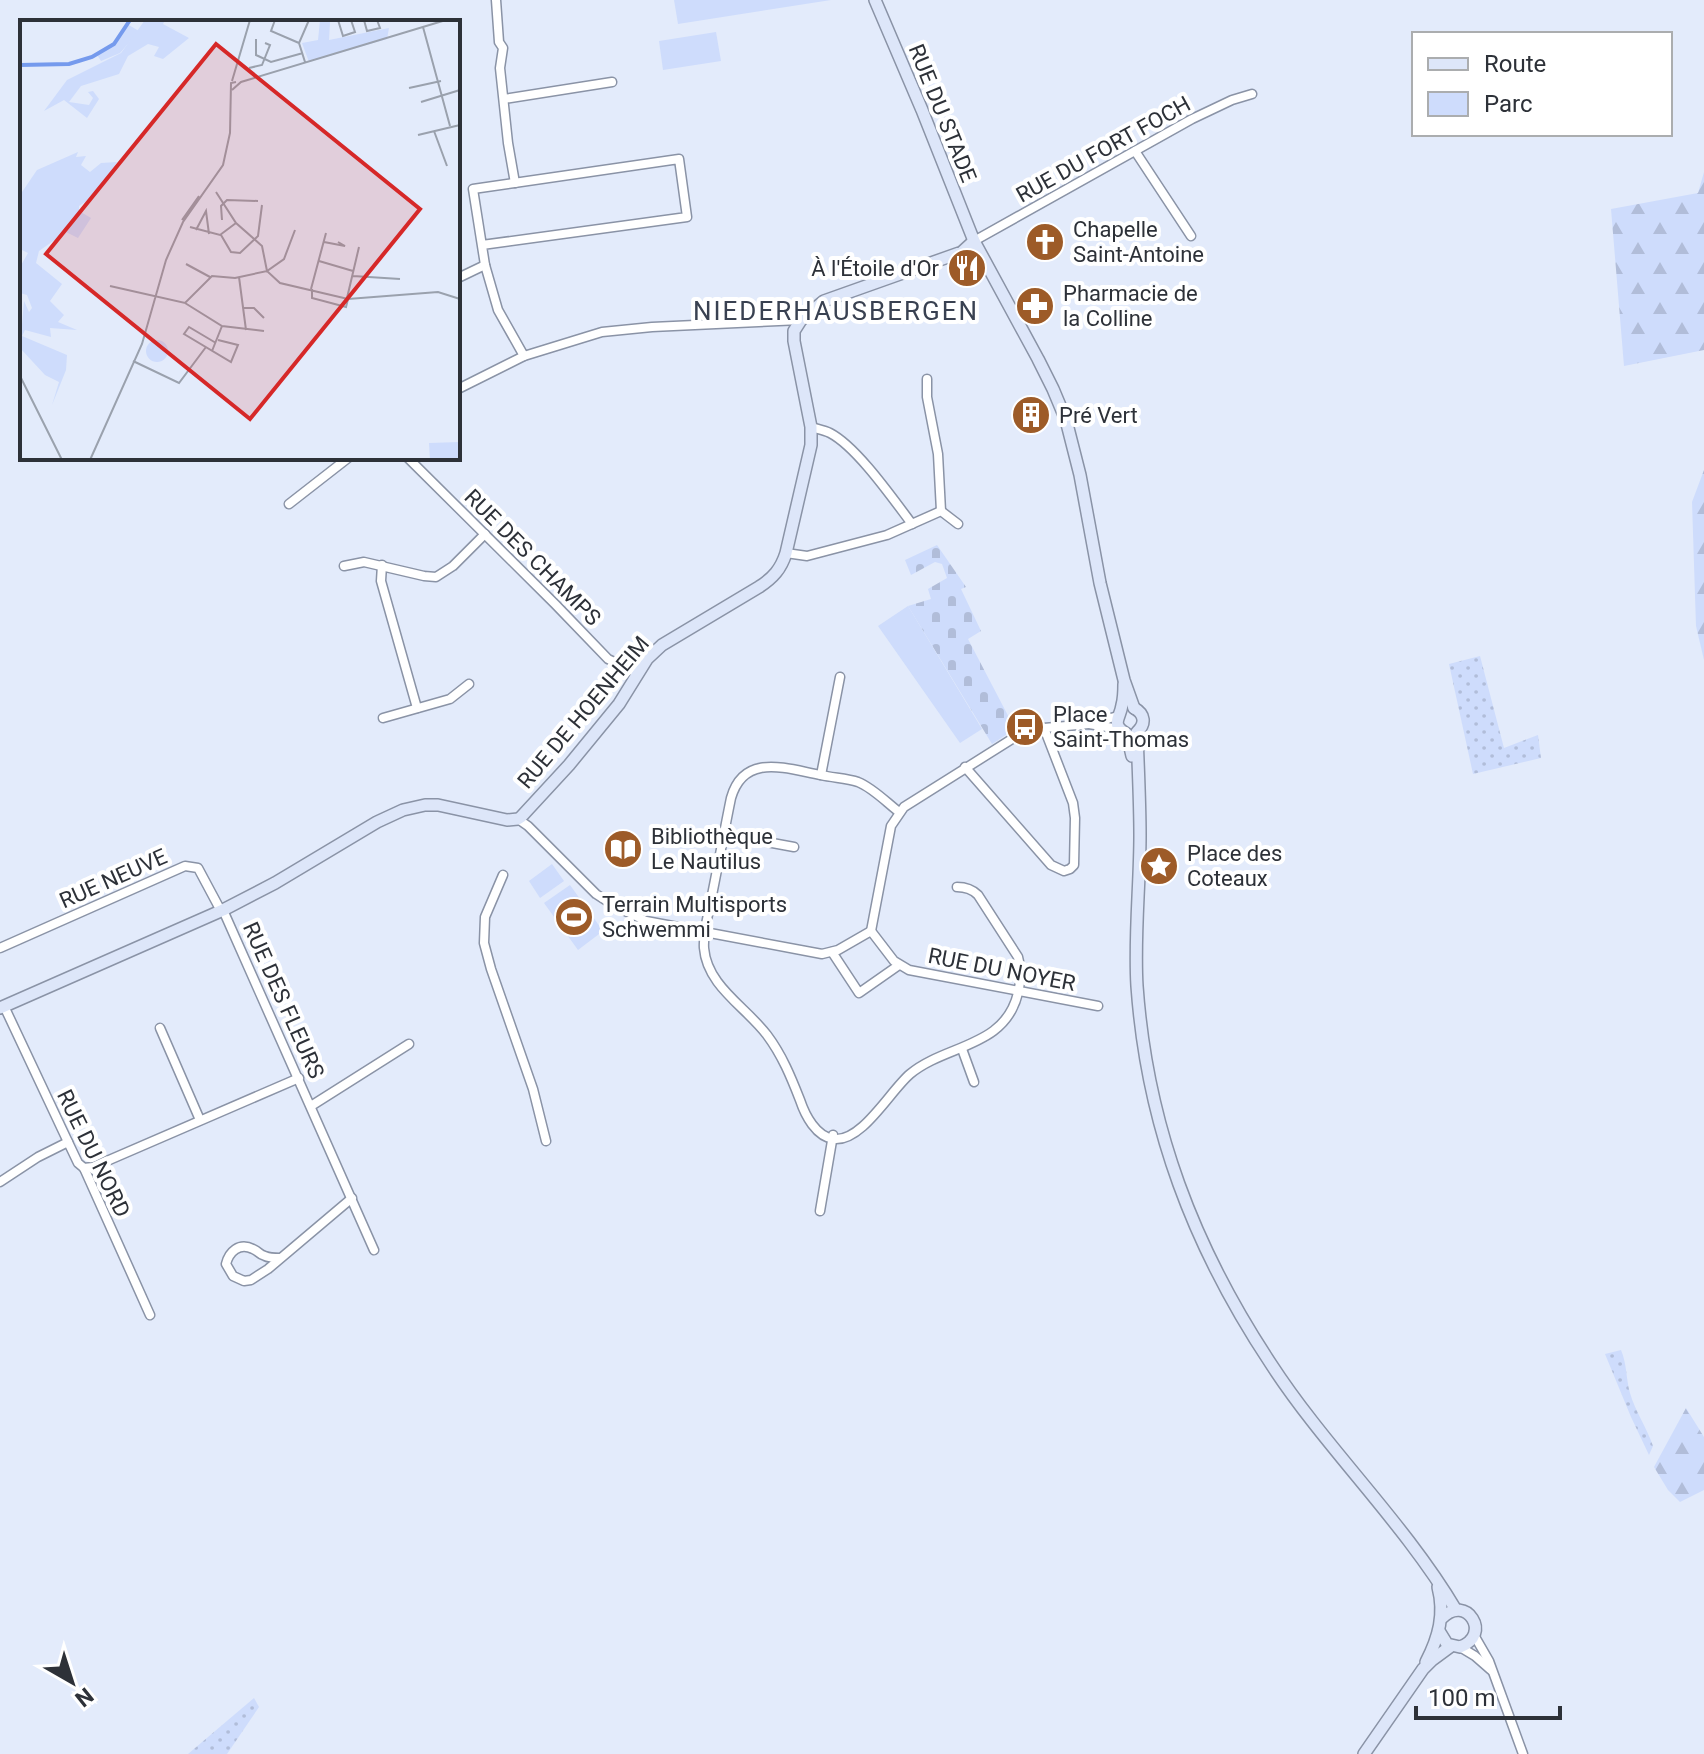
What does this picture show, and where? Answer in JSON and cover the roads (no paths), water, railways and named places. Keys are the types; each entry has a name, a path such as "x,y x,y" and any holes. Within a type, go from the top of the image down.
{"street":[{"path":"496,0 499,42 503,48 500,68 515,183"},
{"name":"RUE DU STADE","path":"875,0 974,241 1042,367 1066,420 1078,466 1100,583 1124,680 1126,721 1137,772 1140,834 1136,964 1147,1069 1182,1196 1227,1292 1270,1363 1326,1441 1412,1544 1456,1610"},
{"path":"504,99 612,82"},
{"name":"RUE DU FORT FOCH","path":"974,241 1192,119 1252,94"},
{"path":"1135,151 1191,236"},
{"path":"482,245 687,217 679,159 473,189 485,265 498,310 524,356"},
{"path":"460,388 524,356 602,332 801,320 824,301 962,252 974,241"},
{"path":"460,277 485,265"},
{"name":"RUE DE HOENHEIM","path":"2,1007 222,910 403,810 438,805 507,820 518,819 603,724 647,659 662,645 767,581 781,567 810,454 811,427 794,341 794,331 801,320"},
{"path":"927,379 927,397 938,454 941,511 958,524"},
{"path":"811,427 828,432 848,447 912,524"},
{"path":"289,504 345,460"},
{"name":"RUE DES CHAMPS","path":"410,460 608,659 637,673"},
{"path":"786,553 807,556 887,535 941,511"},
{"path":"344,566 364,562 436,577 453,566 485,534"},
{"path":"382,565 381,581 417,708"},
{"path":"821,775 840,677"},
{"path":"383,718 450,699 469,684"},
{"path":"871,931 891,826 899,812 911,802 1020,734 1044,728 1126,721"},
{"path":"965,767 1051,865 1064,871 1070,869 1074,865 1073,803 1044,728"},
{"path":"899,812 860,783 771,766 759,767 747,774 733,790 705,932 705,957 714,978 753,1018 773,1044 804,1112 818,1130 833,1137 851,1135 865,1125 910,1074 992,1032 1011,1012 1021,969 1016,953 978,895 973,890 957,887"},
{"path":"518,819 584,884 613,905 646,921 822,954 832,952 871,931"},
{"path":"724,834 794,847"},
{"name":"RUE NEUVE","path":"0,948 185,866 198,868 222,910"},
{"path":"503,875 485,917 484,943 526,1067 546,1141"},
{"name":"RUE DES FLEURS","path":"222,910 374,1250"},
{"path":"832,952 859,993 899,965 871,931"},
{"name":"RUE DU NOYER","path":"899,965 909,970 1098,1006"},
{"name":"RUE DU NORD","path":"2,1007 78,1163 84,1168 150,1315"},
{"path":"160,1028 200,1120"},
{"name":"RUE DES FLEURS","path":"311,1106 409,1044"},
{"path":"962,1049 974,1082"},
{"path":"84,1168 93,1167 299,1078"},
{"path":"820,1211 833,1137"},
{"path":"0,1182 68,1142"},
{"path":"280,1258 263,1256 244,1246 232,1252 226,1264 233,1276 244,1281 251,1280 268,1269 352,1198"},
{"path":"1423,1669 1442,1618 1434,1575"},
{"path":"1364,1754 1423,1669 1456,1646 1471,1641 1475,1625 1466,1612 1456,1610 1442,1618"},
{"path":"1439,1631 1443,1640 1475,1656 1493,1672"},
{"path":"1474,1635 1489,1661 1523,1754"}],"place":[{"name":"Chapelle Saint-Antoine","path":"1045,242"},
{"name":"À l'Étoile d'Or","path":"967,268"},
{"name":"Pharmacie de la Colline","path":"1035,306"},
{"name":"Pré Vert","path":"1031,415"},
{"name":"Place Saint-Thomas","path":"1025,727"},
{"name":"Bibliothèque Le Nautilus","path":"623,849"},
{"name":"Place des Coteaux","path":"1159,866"},
{"name":"Terrain Multisports Schwemmi","path":"574,917"}],"district":[{"name":"NIEDERHAUSBERGEN","path":"836,311"}]}
